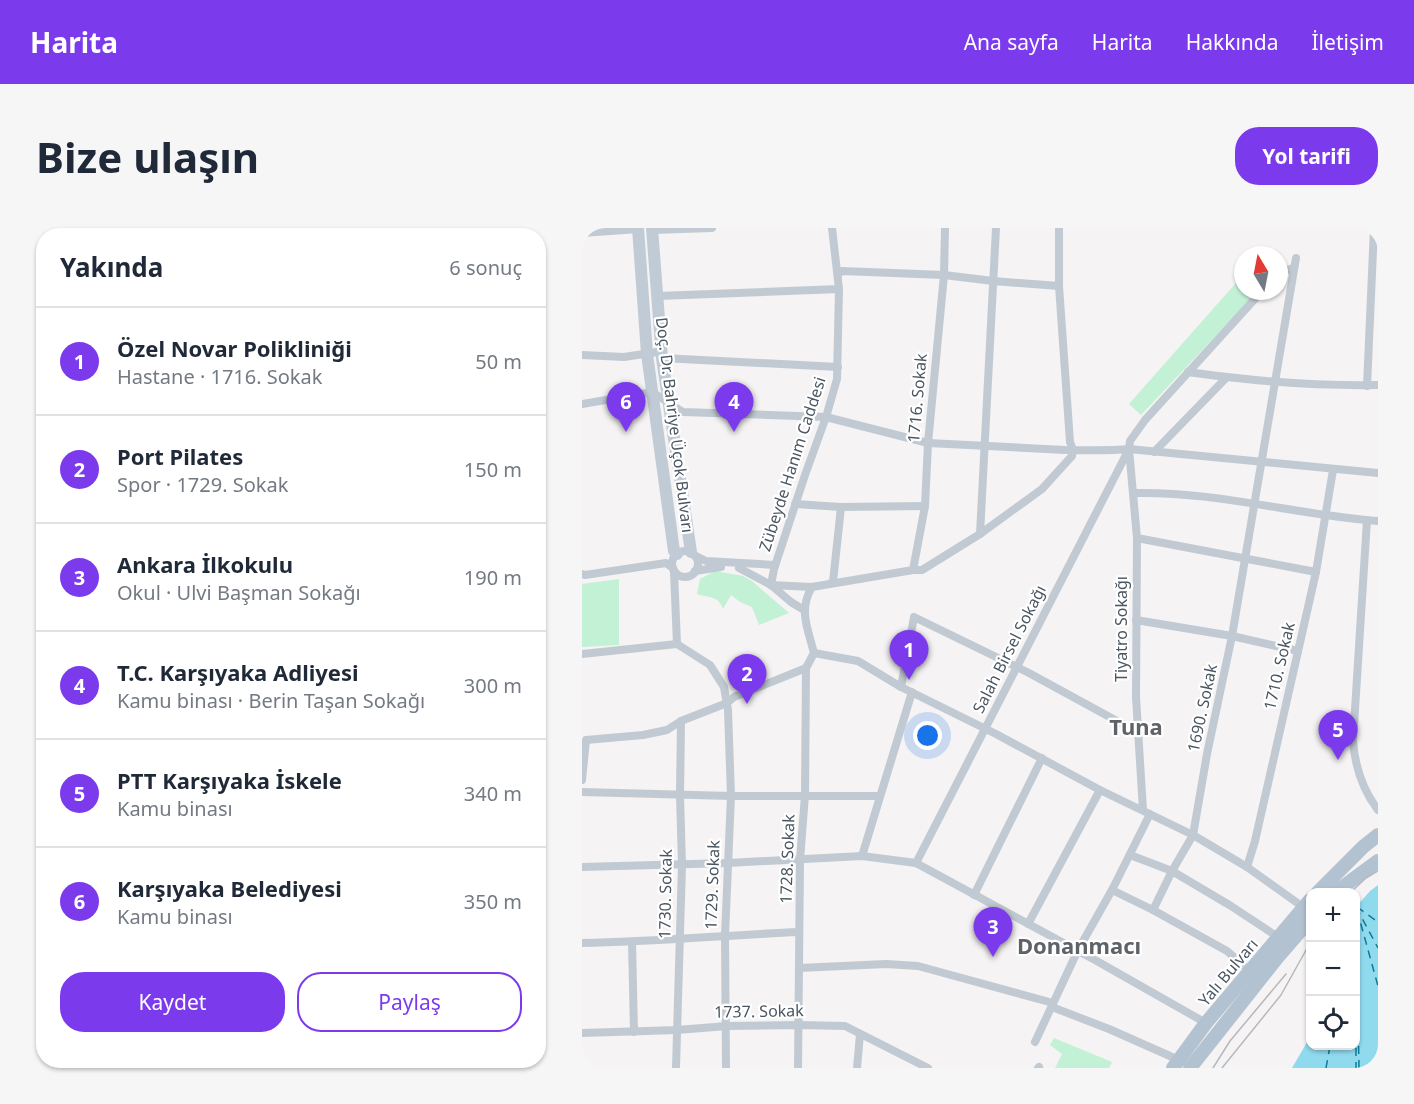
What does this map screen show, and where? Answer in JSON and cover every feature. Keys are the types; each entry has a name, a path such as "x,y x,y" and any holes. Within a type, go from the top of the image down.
{"main road":[{"name":"Doç. Dr. Bahriye Üçok Bulvarı","path":"638,229 646,354 675,555"},
{"name":"Doç. Dr. Bahriye Üçok Bulvarı","path":"652,229 661,353 692,554"},
{"path":"1322,888 1378,835"},
{"path":"1341,888 1378,861"},
{"name":"Yalı Bulvarı","path":"1181,1065 1206,1023 1278,937 1306,913"},
{"name":"Yalı Bulvarı","path":"1181,1065 1277,958 1306,914"}],"street":[{"path":"652,229 712,228"},
{"name":"Zübeyde Hanım Caddesi","path":"771,585 774,567 837,379 839,289 832,228"},
{"name":"1716. Sokak","path":"913,570 925,506 928,443 944,275 945,228"},
{"path":"980,534 996,228"},
{"path":"771,585 812,587 922,570 980,534 1042,489 1072,456 1059,286 1059,228"},
{"path":"1367,386 1374,228"},
{"path":"582,233 638,229"},
{"name":"1690. Sokak","path":"1153,910 1193,835 1207,754 1232,636 1296,258"},
{"path":"1288,270 1293,268"},
{"path":"838,274 842,271 944,275 1059,286"},
{"path":"658,296 839,289"},
{"name":"Salah Birsel Sokağı","path":"916,863 1129,448 1130,441 1145,420 1254,300"},
{"path":"582,355 624,357 657,352 838,367"},
{"path":"1188,372 1226,378 1343,386 1378,386"},
{"path":"1154,452 1226,378"},
{"path":"582,404 652,392 683,412 826,417 928,443 1110,451 1129,448 1378,473"},
{"name":"Tiyatro Sokağı","path":"1129,448 1137,538 1136,697 1147,812"},
{"name":"1710. Sokak","path":"1247,867 1255,841 1316,572 1333,470"},
{"path":"1134,493 1168,492 1378,520"},
{"path":"795,504 841,507 925,506"},
{"path":"828,584 833,582 841,507"},
{"path":"1367,520 1353,741 1357,771 1363,786 1378,810"},
{"path":"1137,538 1316,572"},
{"path":"582,571 675,555 684,551 706,561 774,567"},
{"path":"692,554 697,563 695,571"},
{"path":"582,654 677,644 673,570 675,555"},
{"path":"582,571 666,563 685,577 695,571 712,567 774,567"},
{"path":"739,568 771,585 804,610"},
{"path":"812,587 806,596 804,610 814,653 858,661 901,687 1100,790 1193,835 1247,867 1306,908"},
{"path":"901,687 914,617 1017,668 1139,733"},
{"path":"1136,620 1232,636 1298,651"},
{"name":"1729. Sokak","path":"677,644 710,665 724,687 727,703 731,796 725,935 726,1068"},
{"name":"1728. Sokak","path":"798,1068 800,860 805,795 806,668 814,653"},
{"path":"582,780 584,741 643,735 667,730 681,721 727,703 734,697 806,668"},
{"path":"862,856 912,692"},
{"name":"1730. Sokak","path":"676,1068 682,865 681,721"},
{"path":"974,895 1041,758"},
{"path":"1028,924 1100,790"},
{"path":"582,792 731,796 880,796"},
{"path":"1035,1042 1078,950 1130,855 1147,812"},
{"path":"1130,855 1172,872 1231,906 1278,937"},
{"path":"582,867 682,865 862,856 916,863 1078,950 1206,1023"},
{"path":"1112,890 1227,951 1251,972"},
{"path":"582,943 799,932"},
{"path":"632,942 634,1032"},
{"path":"799,968 886,964 918,966 1053,1005 1130,1038 1181,1065"},
{"name":"1737. Sokak","path":"582,1033 727,1026 845,1026 928,1068"},
{"path":"857,1068 860,1034"}],"green space":[{"path":"1234,285 1234,300 1250,300 1141,415 1129,404"},
{"path":"715,571 743,576 752,581 789,613 759,625 752,607 731,595 723,609 716,599 697,594 700,579"},
{"path":"619,579 619,645 582,647 582,584"},
{"path":"1054,1038 1112,1062 1109,1068 1055,1068 1062,1054 1050,1045"}],"water":[{"path":"1378,885 1378,1068 1292,1068 1306,1044 1306,1050 1360,1050 1360,902"}],"ferry route":[{"path":"1360,909 1378,922"},
{"path":"1360,914 1378,948"},
{"path":"1360,921 1378,986"},
{"path":"1357,942 1359,1068"},
{"path":"1356,996 1356,1068"},
{"path":"1326,1068 1329,1050"}],"tram line":[{"path":"1355,888 1378,871"},
{"path":"1222,1068 1281,995 1306,950"},
{"path":"1213,1068 1230,1041 1286,974"}],"place":[{"name":"Karşıyaka Belediyesi","path":"626,432"},
{"name":"T.C. Karşıyaka Adliyesi","path":"734,432"},
{"name":"Özel Novar Polikliniği","path":"909,680"},
{"name":"Port Pilates","path":"747,704"},
{"name":"PTT Karşıyaka İskele","path":"1338,760"},
{"name":"Ankara İlkokulu","path":"993,957"}],"district":[{"name":"Tuna","path":"1136,727"},
{"name":"Donanmacı","path":"1079,946"}]}
